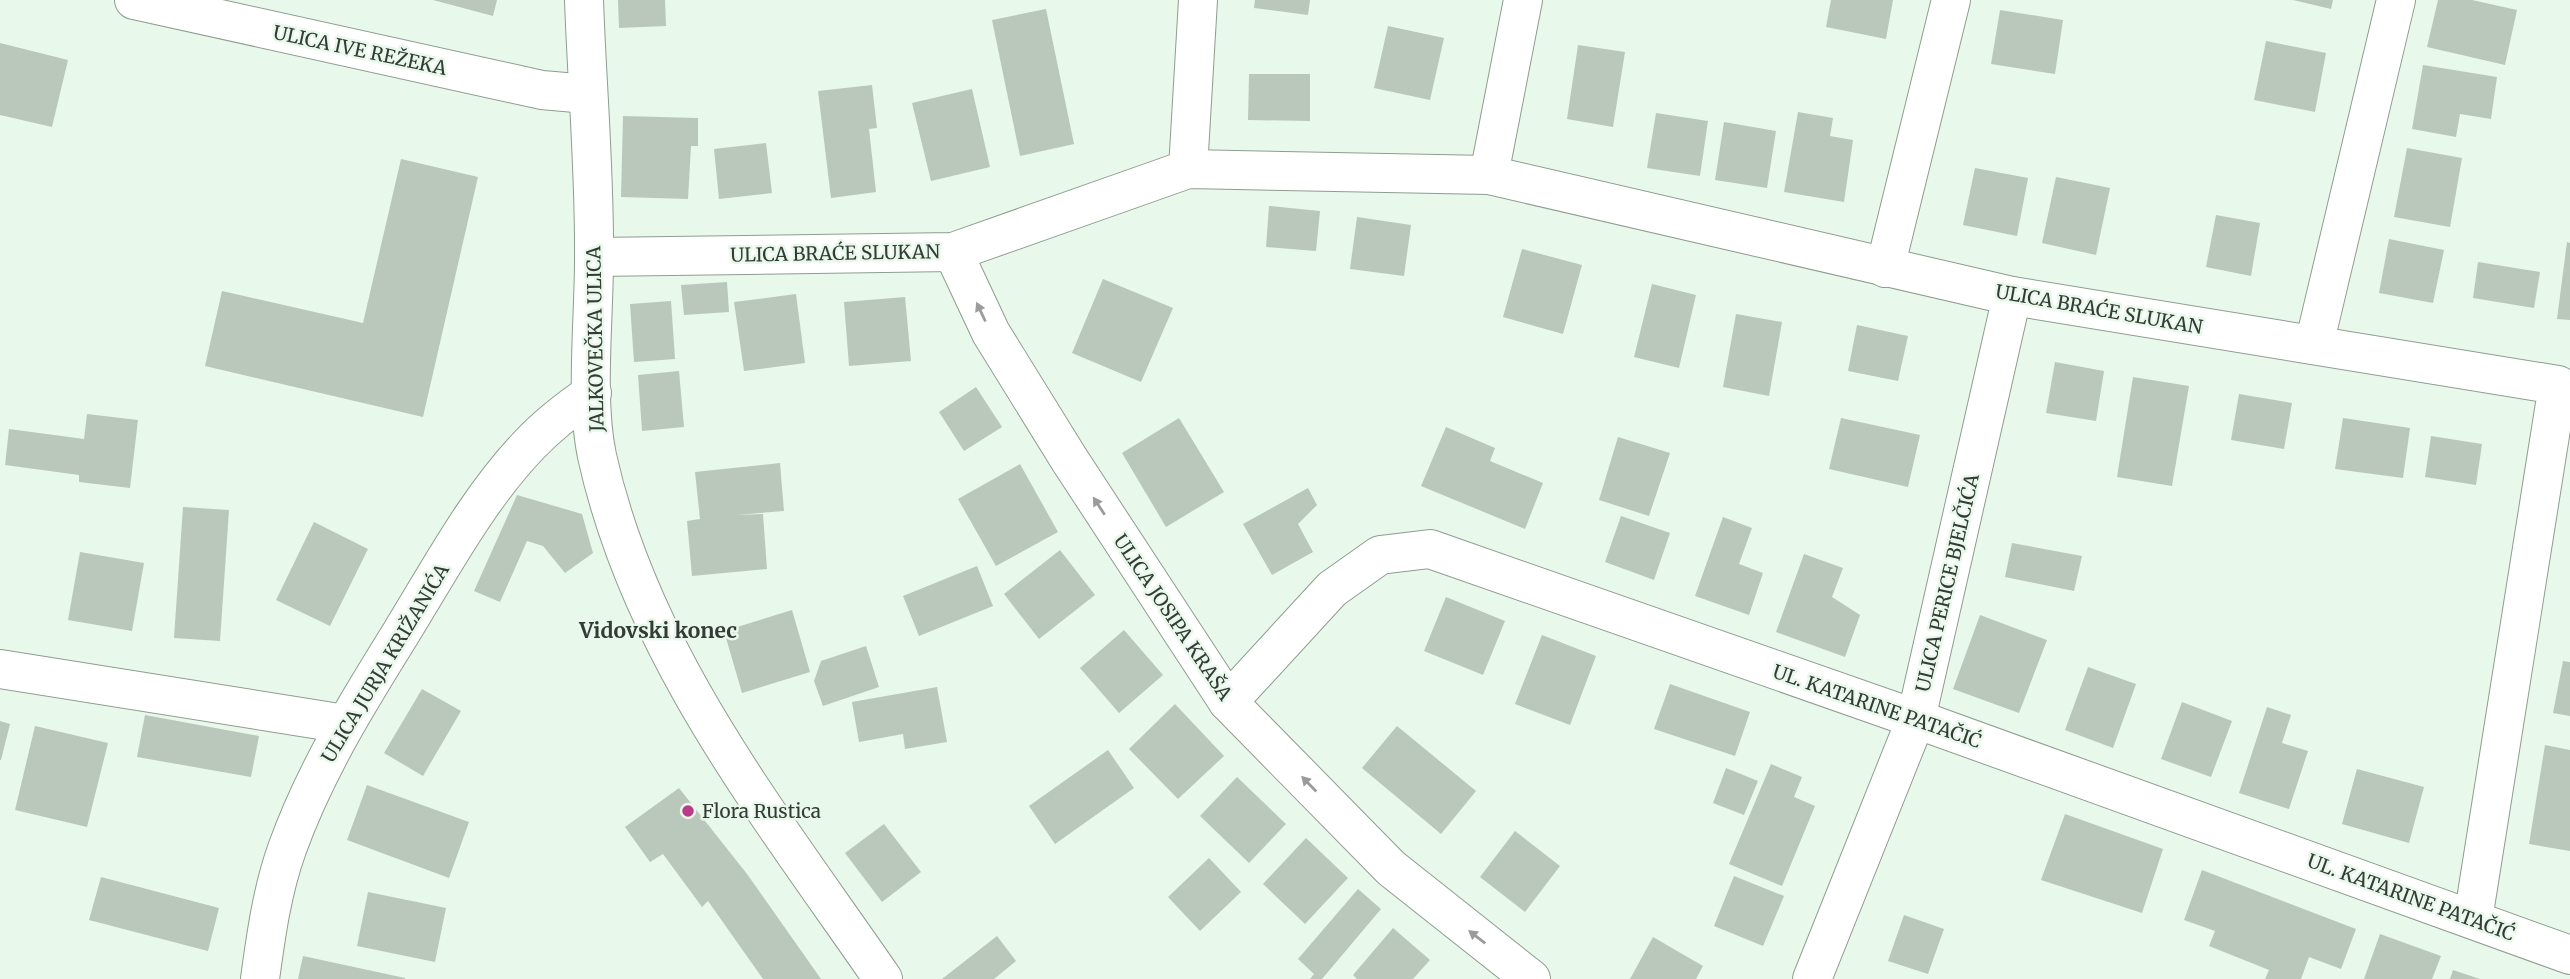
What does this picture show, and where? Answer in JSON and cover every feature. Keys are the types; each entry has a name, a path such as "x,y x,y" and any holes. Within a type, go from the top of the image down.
{"street":[{"name":"ULICA IVE REŽEKA","path":"134,0 542,90 587,94"},
{"name":"JALKOVEČKA ULICA","path":"584,0 594,257 592,393 597,454 613,514 632,573 658,631 695,700 767,812 883,979"},
{"path":"1188,169 1198,0"},
{"path":"1489,175 1523,0"},
{"path":"1885,268 1951,0"},
{"path":"2314,345 2396,0"},
{"name":"ULICA BRAĆE SLUKAN","path":"594,257 953,252 1188,169 1489,175 2012,296 2558,385 2473,919"},
{"name":"ULICA JOSIPA KRAŠA","path":"953,252 991,333 1069,459 1228,702 1391,868 1531,979"},
{"name":"ULICA PERICE BJELČIĆA","path":"1812,979 1916,719 2012,296"},
{"name":"ULICA JURJA KRIŽANIĆA","path":"260,979 273,897 287,850 316,779 345,724 473,517 501,479 530,444 562,414 592,393"},
{"name":"UL. KATARINE PATAČIĆ","path":"1228,702 1332,589 1380,555 1430,549 1916,719 2570,955"},
{"path":"0,669 345,724"}],"building":[{"path":"433,0 497,0 493,16"},
{"path":"618,0 665,0 666,26 619,28"},
{"path":"1255,0 1310,0 1308,15 1254,8"},
{"path":"1831,0 1893,0 1886,39 1826,27"},
{"path":"2293,0 2333,0 2331,9"},
{"path":"2438,0 2472,0 2517,10 2505,65 2427,47"},
{"path":"1046,9 1074,144 1020,156 992,20"},
{"path":"2000,10 2063,20 2055,74 1991,64"},
{"path":"1388,26 1444,38 1430,100 1374,88"},
{"path":"2266,41 2326,53 2315,112 2254,100"},
{"path":"0,43 68,60 52,127 0,115"},
{"path":"1578,45 1625,52 1613,127 1567,119"},
{"path":"2423,65 2497,77 2491,119 2460,114 2456,137 2412,129"},
{"path":"1249,74 1310,74 1310,121 1248,120"},
{"path":"872,85 877,128 869,129 876,192 831,198 818,91"},
{"path":"972,89 990,167 931,181 912,103"},
{"path":"1798,112 1833,118 1830,136 1853,140 1844,202 1784,192"},
{"path":"1656,113 1708,121 1700,176 1647,168"},
{"path":"623,116 698,118 698,146 691,146 688,199 621,197"},
{"path":"1724,122 1776,131 1767,188 1715,180"},
{"path":"766,143 772,193 719,199 714,149"},
{"path":"2407,148 2462,158 2450,227 2394,217"},
{"path":"401,159 478,177 423,417 205,366 222,291 363,323"},
{"path":"1975,168 2028,178 2017,236 1963,225"},
{"path":"2056,177 2110,188 2096,255 2042,243"},
{"path":"1269,206 1320,211 1316,251 1266,247"},
{"path":"2216,215 2260,223 2251,276 2206,267"},
{"path":"1357,217 1411,225 1404,276 1350,269"},
{"path":"2389,239 2444,250 2433,303 2379,293"},
{"path":"2567,242 2570,243 2570,320 2557,319"},
{"path":"1522,249 1582,265 1563,334 1503,317"},
{"path":"2478,262 2540,272 2534,308 2473,298"},
{"path":"1103,279 1173,308 1141,382 1072,353"},
{"path":"727,282 729,312 684,315 681,285"},
{"path":"1652,284 1696,295 1679,368 1634,357"},
{"path":"796,294 805,363 744,371 734,302"},
{"path":"905,297 911,361 849,366 844,302"},
{"path":"671,301 675,359 634,362 630,304"},
{"path":"1736,314 1782,322 1769,396 1723,387"},
{"path":"1857,325 1908,336 1898,381 1848,371"},
{"path":"2055,362 2104,371 2096,421 2046,413"},
{"path":"679,371 684,427 642,431 638,375"},
{"path":"2133,377 2189,386 2172,486 2117,477"},
{"path":"976,387 1002,427 964,451 939,412"},
{"path":"2239,394 2292,403 2284,449 2231,440"},
{"path":"87,414 138,420 130,488 79,482 79,475 5,465 9,429 84,439"},
{"path":"1179,418 1224,492 1166,527 1122,453"},
{"path":"1841,418 1920,435 1908,487 1829,469"},
{"path":"2343,418 2410,428 2403,478 2335,469"},
{"path":"1446,427 1495,448 1490,461 1543,483 1525,529 1421,486"},
{"path":"2431,436 2482,444 2476,485 2425,477"},
{"path":"1618,437 1670,453 1649,516 1599,500"},
{"path":"780,463 784,511 736,515 763,514 767,569 692,576 687,521 700,519 695,472"},
{"path":"1020,464 1058,532 996,566 958,499"},
{"path":"1308,488 1317,505 1298,524 1313,552 1272,575 1243,524"},
{"path":"517,495 582,514 593,553 565,573 543,546 527,541 500,602 474,591"},
{"path":"183,507 229,510 220,641 174,638"},
{"path":"1621,516 1670,533 1654,580 1605,562"},
{"path":"1723,517 1752,528 1739,564 1763,573 1749,615 1695,596"},
{"path":"314,522 368,549 330,626 276,600"},
{"path":"2012,543 2082,556 2074,591 2005,577"},
{"path":"1060,550 1095,595 1039,639 1004,594"},
{"path":"80,552 144,563 132,631 68,620"},
{"path":"1804,554 1843,568 1832,597 1860,615 1845,657 1776,632"},
{"path":"977,566 993,606 919,636 903,596"},
{"path":"1446,597 1505,621 1483,675 1424,651"},
{"path":"792,610 810,672 742,693 724,631"},
{"path":"1980,615 2047,640 2019,713 1953,689"},
{"path":"1124,630 1163,675 1119,713 1080,668"},
{"path":"1542,635 1596,656 1570,725 1515,704"},
{"path":"866,646 879,687 823,706 814,681 821,661"},
{"path":"2563,661 2570,662 2570,716 2553,713"},
{"path":"2088,667 2136,684 2113,748 2065,730"},
{"path":"1670,684 1750,712 1735,756 1654,729"},
{"path":"937,687 947,742 905,749 903,734 859,742 852,702"},
{"path":"422,689 461,711 423,776 384,753"},
{"path":"2182,702 2232,721 2211,777 2161,759"},
{"path":"1175,704 1224,756 1178,799 1129,749"},
{"path":"2267,707 2291,715 2282,743 2308,751 2289,809 2239,793"},
{"path":"145,715 259,736 251,777 137,757"},
{"path":"0,721 10,724 1,760 0,760"},
{"path":"35,726 108,743 87,827 15,810"},
{"path":"1397,726 1476,791 1441,834 1362,768"},
{"path":"2545,745 2570,750 2570,851 2529,844"},
{"path":"1108,750 1134,788 1055,844 1029,806"},
{"path":"1771,764 1802,777 1794,797 1815,806 1782,886 1729,864"},
{"path":"1726,768 1758,781 1744,815 1713,803"},
{"path":"2357,769 2424,787 2409,843 2342,824"},
{"path":"1237,777 1286,824 1249,863 1200,816"},
{"path":"367,785 469,822 449,878 347,840"},
{"path":"679,788 747,874 821,979 763,979 708,901 702,907 663,854 650,862 625,827"},
{"path":"2065,814 2163,849 2142,913 2041,880"},
{"path":"884,824 921,872 882,902 845,853"},
{"path":"1515,831 1560,866 1525,912 1480,877"},
{"path":"1306,838 1348,878 1305,924 1263,884"},
{"path":"1209,858 1241,892 1200,931 1168,897"},
{"path":"2202,870 2356,929 2341,969 2309,957 2301,979 2265,979 2269,970 2209,946 2215,931 2184,920"},
{"path":"1734,876 1784,896 1763,946 1714,926"},
{"path":"101,877 219,908 208,951 89,920"},
{"path":"1358,889 1381,909 1322,979 1310,979 1314,974 1298,959"},
{"path":"368,892 446,908 435,962 357,946"},
{"path":"1904,915 1944,929 1928,974 1888,961"},
{"path":"1393,928 1430,960 1413,979 1357,979 1353,975"},
{"path":"2380,934 2441,956 2432,979 2364,979"},
{"path":"997,936 1016,961 994,979 942,979"},
{"path":"1653,937 1703,966 1696,979 1630,979"},
{"path":"303,956 405,978 405,979 298,979"},
{"path":"2453,970 2480,979 2450,979"}],"place":[{"name":"Flora Rustica","path":"688,811"}],"district":[{"name":"Vidovski konec","path":"658,631"}]}
